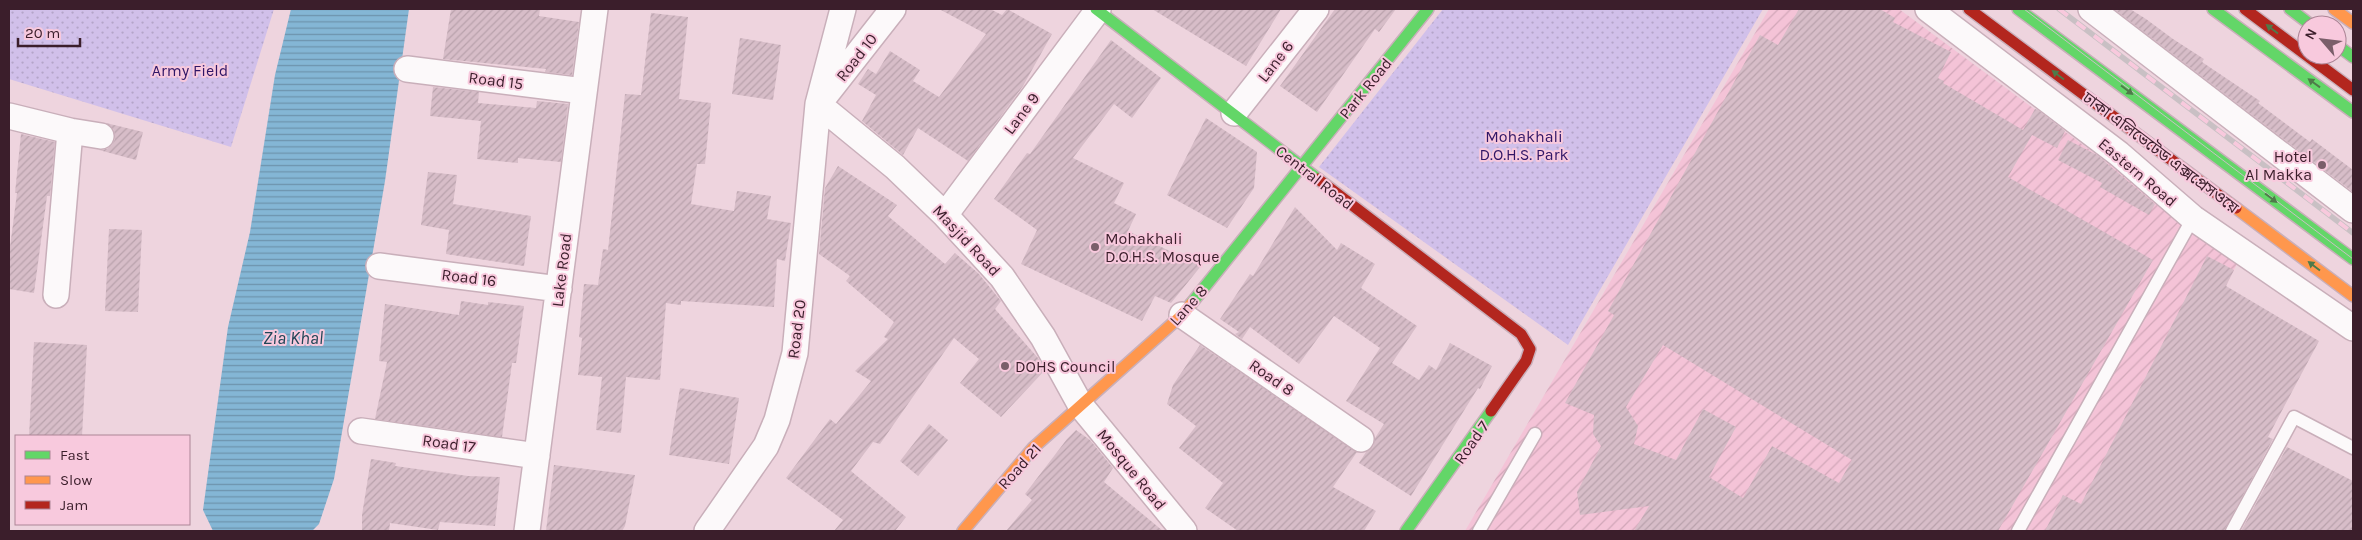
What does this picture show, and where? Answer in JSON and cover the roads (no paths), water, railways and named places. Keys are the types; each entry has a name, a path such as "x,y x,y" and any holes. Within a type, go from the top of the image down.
{"main road":[{"name":"Central Road","path":"1098,9 1521,334 1530,349"},
{"name":"Park Road","path":"1302,167 1428,9"},
{"name":"ঢাকা এলিভেটেড এক্সপ্রেসওয়ে","path":"1969,9 2353,296"},
{"name":"ঢাকা এলিভেটেড এক্সপ্রেসওয়ে","path":"2018,9 2353,259"},
{"path":"2213,9 2353,112"},
{"path":"2245,9 2353,90"},
{"name":"Lane 8","path":"1081,406 1182,315 1302,167"},
{"name":"Road 7","path":"1406,531 1526,362 1530,349"},
{"name":"Road 21","path":"963,531 1033,448 1081,406"}],"street":[{"name":"Lake Road","path":"527,531 595,9"},
{"name":"Road 20","path":"707,531 766,446 777,420 794,354 818,104 843,9"},
{"name":"Road 10","path":"818,104 893,9"},
{"name":"Lane 9","path":"945,215 1098,9"},
{"name":"Lane 6","path":"1234,113 1316,9"},
{"name":"Eastern Road","path":"1928,9 2119,154 2193,218 2353,328"},
{"path":"2091,9 2353,210"},
{"name":"Road 15","path":"407,68 584,91"},
{"name":"Masjid Road","path":"818,104 895,166 945,215 1002,277 1043,337 1081,406"},
{"path":"9,116 70,131 101,136"},
{"path":"56,295 70,131"},
{"name":"Road 16","path":"379,266 558,289"},
{"name":"Road 8","path":"1182,315 1361,440"},
{"name":"Mosque Road","path":"1081,406 1184,531"},
{"name":"Road 17","path":"361,430 536,456"}],"lane":[{"path":"2018,531 2193,218"},
{"path":"2232,531 2294,416 2353,448"},
{"path":"1479,531 1535,434"}],"water":[{"name":"Zia Khal","path":"291,9 409,9 385,181 334,479 319,524 312,531 213,531 203,510 228,327 250,232 275,75"}],"tram line":[{"path":"2024,9 2353,259"}],"railway":[{"path":"2059,9 2353,233"}],"place":[{"name":"Hotel Al Makka","path":"2322,165"},
{"name":"Mohakhali D.O.H.S. Mosque","path":"1095,247"},
{"name":"DOHS Council","path":"1005,366"}],"park label":[{"name":"Army Field","path":"190,70"},
{"name":"Mohakhali D.O.H.S. Park","path":"1524,145"}]}
